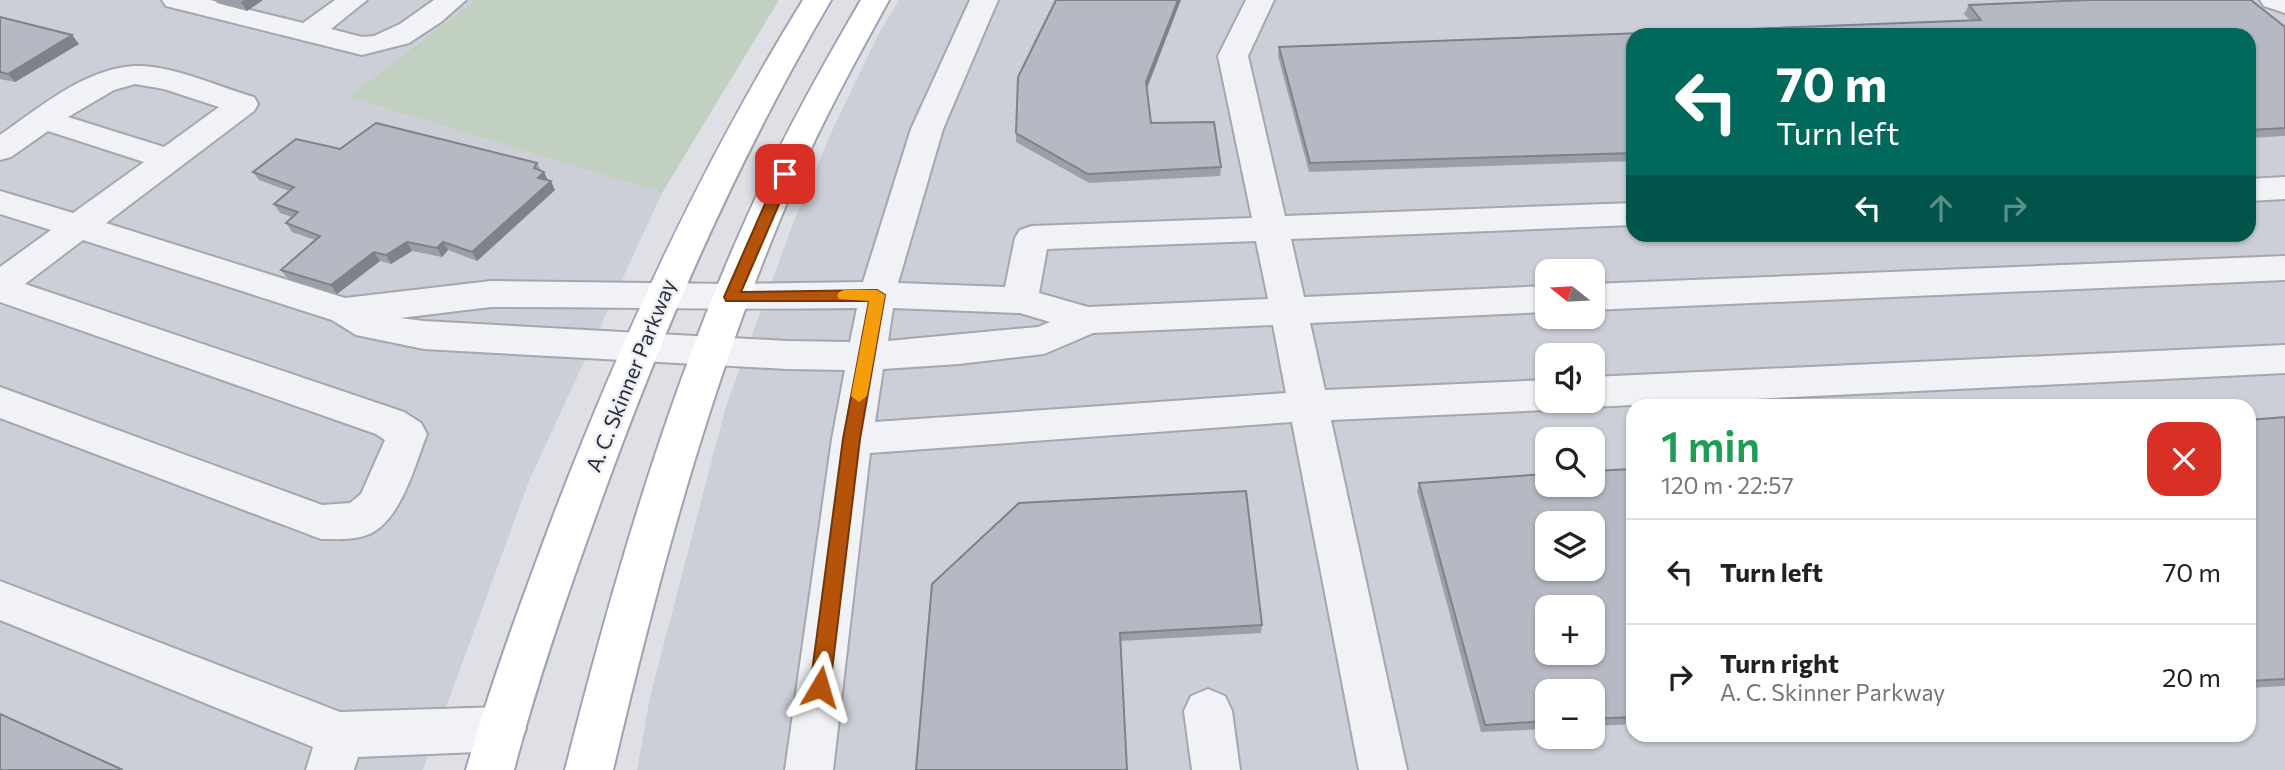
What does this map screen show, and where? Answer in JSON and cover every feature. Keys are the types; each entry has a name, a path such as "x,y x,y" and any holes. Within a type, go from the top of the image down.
{"main road":[{"name":"A. C. Skinner Parkway","path":"496,749 549,587 640,345 734,143 817,0"},
{"path":"589,770 651,532 731,297 814,109 875,0"}],"lane":[{"path":"176,0 362,46 398,39 452,0"},
{"path":"306,33 353,0"},
{"path":"809,770 852,439 877,295 927,129 984,0"},
{"path":"1260,0 1233,57 1309,406 1383,770"},
{"path":"2274,0 2285,5"},
{"path":"0,150 98,85 133,75 153,78 243,104 0,287"},
{"path":"45,120 169,159"},
{"path":"2256,190 2285,188"},
{"path":"0,202 345,312 369,326 424,335 516,342 866,356 959,351 1044,340 1088,320"},
{"path":"1020,300 1032,238 1626,214"},
{"path":"1605,296 2285,268"},
{"path":"0,287 390,423 407,434 377,505 359,520 321,522 0,402"},
{"path":"345,312 491,294 662,294 731,297 877,295 1020,300 1088,320 1535,300"},
{"path":"1605,391 2285,359"},
{"path":"852,439 1309,406 1535,396"},
{"path":"0,600 335,753 496,749"},
{"path":"1208,710 1216,770"}],"shaded area":[{"path":"0,0 475,0 348,97 662,193 529,481 423,770 0,770"},
{"path":"899,0 2285,0 2285,770 637,770 650,697 726,406 794,221 835,124 879,33"}],"green space":[{"path":"475,0 779,0 662,193 348,97"}],"building":[{"path":"1056,0 1178,0 1146,82 1151,123 1214,122 1221,167 1088,174 1016,133 1018,77"},
{"path":"2087,0 2251,0 2285,27 2285,128 2256,130 2256,28 1773,28 1981,20 1969,5"},
{"path":"0,17 72,35 8,74 0,72"},
{"path":"1626,34 1626,153 1310,163 1279,47"},
{"path":"376,123 537,163 534,168 544,172 538,178 551,181 472,252 443,242 437,248 407,242 386,255 374,252 331,285 281,270 320,236 286,223 298,212 274,204 294,187 253,172 296,139 340,149"},
{"path":"2285,417 2285,679 2256,681 2256,419"},
{"path":"1626,469 1626,717 1605,718 1605,679 1535,679 1535,722 1485,725 1419,483 1535,475 1535,497 1605,497 1605,470"},
{"path":"1246,491 1262,625 1120,633 1127,770 916,770 932,584 1019,503"},
{"path":"0,714 123,770 0,770"}],"slow traffic":[{"path":"844,296 877,295 859,396"}],"route":[{"path":"785,174 731,297 877,295 852,439 820,687"}]}
